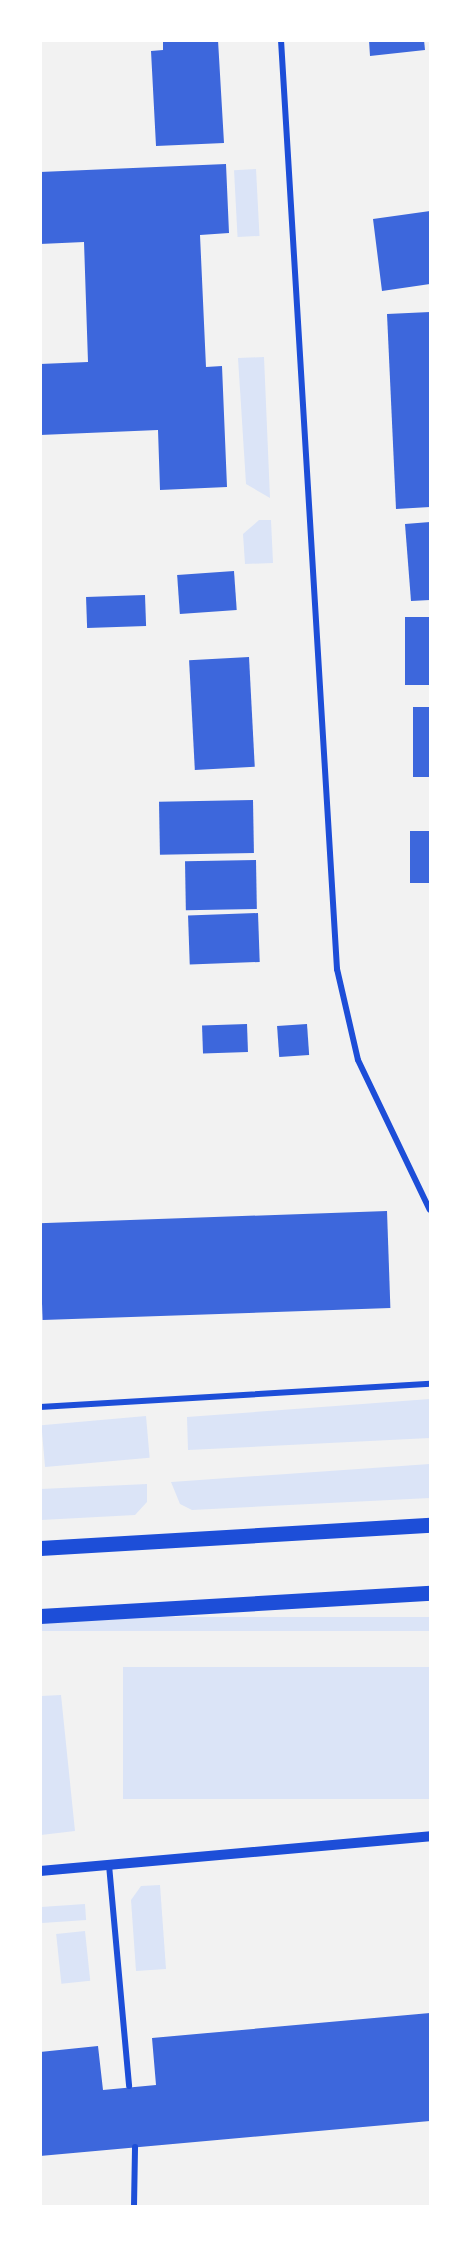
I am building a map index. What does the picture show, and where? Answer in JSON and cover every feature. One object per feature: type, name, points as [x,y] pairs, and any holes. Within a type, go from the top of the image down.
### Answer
[{"type":"main road","points":[[40,1548],[430,1525]]},
{"type":"main road","points":[[40,1616],[430,1593]]},
{"type":"street","points":[[281,40],[337,969],[358,1060],[430,1210]]},
{"type":"street","points":[[40,1407],[430,1384]]},
{"type":"street","points":[[40,1871],[430,1836]]},
{"type":"street","points":[[109,1865],[129,2086]]},
{"type":"street","points":[[134,2206],[135,2148]]},
{"type":"shaded area","points":[[256,169],[260,236],[238,237],[234,170]]},
{"type":"shaded area","points":[[264,357],[270,498],[246,484],[238,358]]},
{"type":"shaded area","points":[[259,520],[271,520],[273,563],[245,564],[243,534]]},
{"type":"shaded area","points":[[430,1399],[430,1438],[188,1450],[187,1417]]},
{"type":"shaded area","points":[[146,1416],[150,1458],[45,1467],[41,1425]]},
{"type":"shaded area","points":[[430,1464],[430,1498],[192,1510],[180,1504],[171,1482]]},
{"type":"shaded area","points":[[147,1484],[147,1502],[135,1515],[41,1520],[41,1489]]},
{"type":"shaded area","points":[[40,1617],[430,1617],[430,1631],[40,1631]]},
{"type":"shaded area","points":[[123,1667],[430,1667],[430,1799],[123,1799]]},
{"type":"shaded area","points":[[61,1695],[75,1831],[41,1835],[41,1696]]},
{"type":"shaded area","points":[[160,1885],[166,1969],[136,1971],[131,1900],[141,1886]]},
{"type":"shaded area","points":[[85,1904],[86,1920],[42,1923],[41,1907]]},
{"type":"shaded area","points":[[85,1931],[90,1981],[61,1984],[56,1934]]},
{"type":"building","points":[[163,40],[218,40],[224,143],[156,146],[151,51],[163,50]]},
{"type":"building","points":[[369,40],[424,40],[425,50],[370,56]]},
{"type":"building","points":[[226,164],[229,233],[200,235],[206,367],[222,366],[227,487],[160,490],[158,430],[40,435],[40,364],[88,362],[84,242],[40,244],[40,172]]},
{"type":"building","points":[[430,211],[430,284],[382,291],[373,219]]},
{"type":"building","points":[[430,312],[430,507],[396,509],[387,314]]},
{"type":"building","points":[[430,522],[430,600],[411,601],[405,524]]},
{"type":"building","points":[[234,571],[237,610],[180,614],[177,575]]},
{"type":"building","points":[[145,595],[146,626],[87,628],[86,597]]},
{"type":"building","points":[[405,617],[430,617],[430,685],[405,685]]},
{"type":"building","points":[[249,657],[255,767],[195,770],[189,660]]},
{"type":"building","points":[[413,707],[430,707],[430,777],[413,777]]},
{"type":"building","points":[[253,800],[254,853],[160,855],[159,802]]},
{"type":"building","points":[[410,831],[430,831],[430,883],[410,883]]},
{"type":"building","points":[[256,860],[257,909],[186,910],[185,861]]},
{"type":"building","points":[[258,913],[260,962],[190,964],[188,915]]},
{"type":"building","points":[[247,1024],[248,1052],[203,1054],[202,1026]]},
{"type":"building","points":[[307,1024],[309,1055],[279,1057],[277,1026]]},
{"type":"building","points":[[387,1211],[390,1308],[43,1320],[40,1223]]},
{"type":"building","points":[[430,2013],[430,2121],[40,2156],[40,2052],[98,2046],[103,2090],[156,2085],[152,2038]]}]
